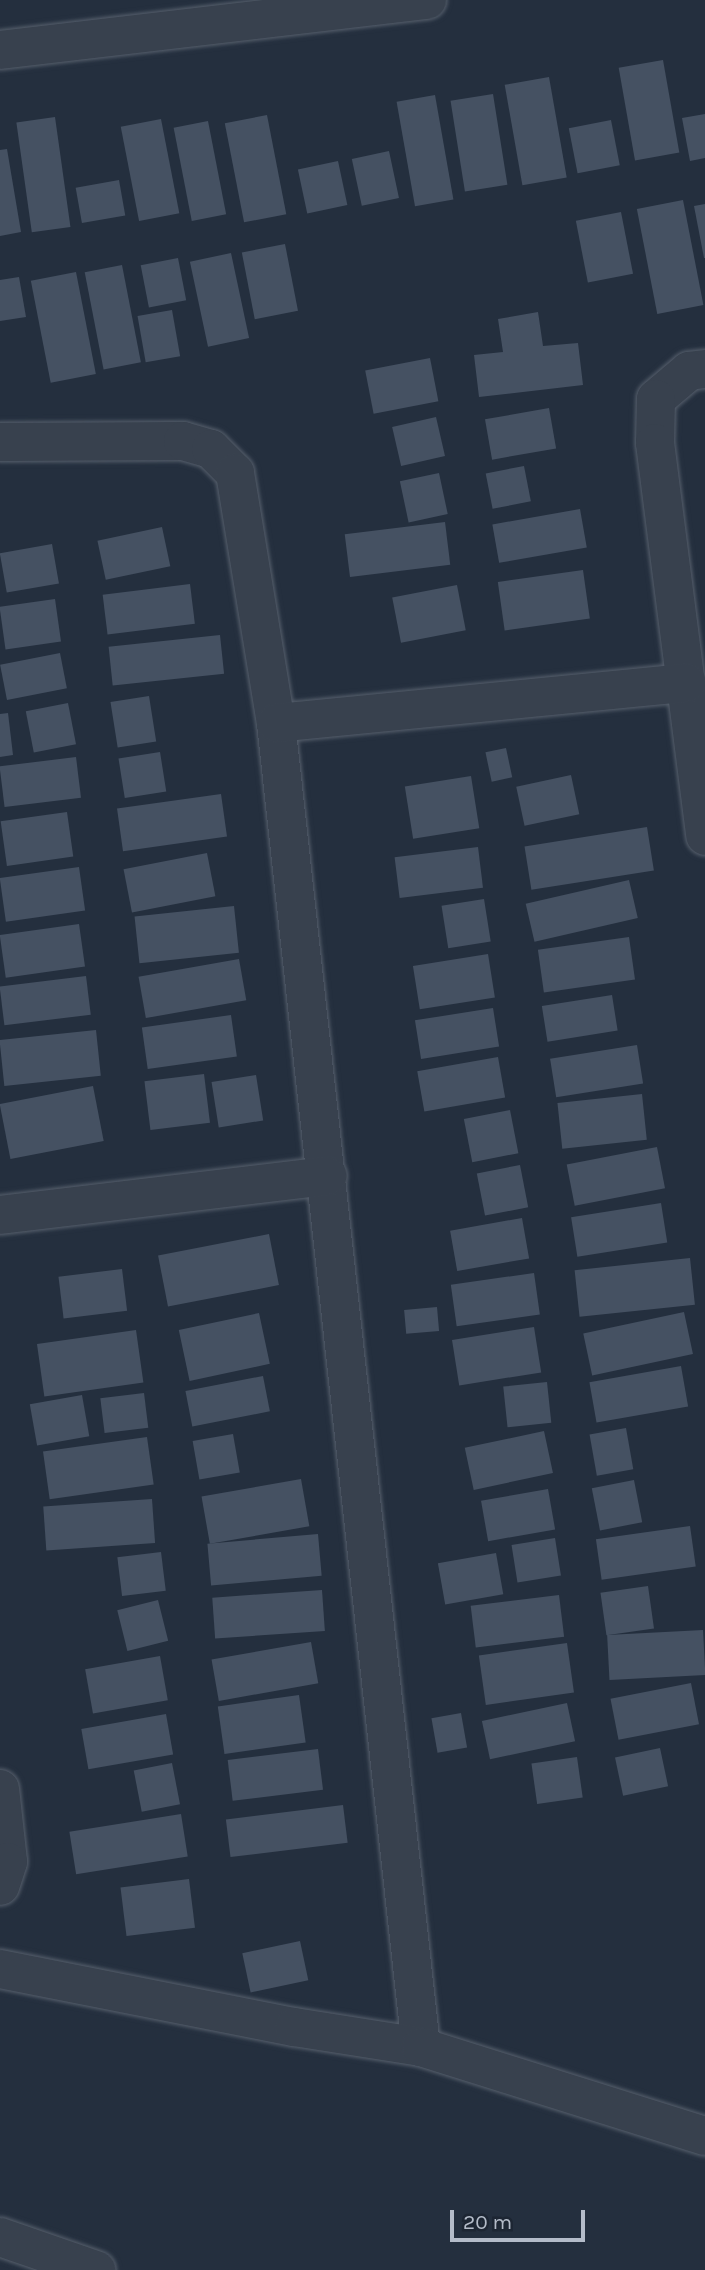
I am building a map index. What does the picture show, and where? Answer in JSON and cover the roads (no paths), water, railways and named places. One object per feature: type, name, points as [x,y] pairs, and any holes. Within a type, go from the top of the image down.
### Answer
[{"type":"street","points":[[0,50],[223,10],[426,0]]},
{"type":"street","points":[[705,369],[689,371],[656,399],[655,443],[705,835]]},
{"type":"street","points":[[0,442],[183,441],[211,449],[235,473],[245,513],[276,723],[328,1176],[421,2047]]},
{"type":"street","points":[[276,723],[687,683]]},
{"type":"street","points":[[0,1215],[328,1176]]},
{"type":"street","points":[[0,1790],[8,1863],[0,1886]]},
{"type":"street","points":[[0,1969],[294,2027],[421,2047],[705,2136]]},
{"type":"street","points":[[0,2237],[96,2270]]}]
